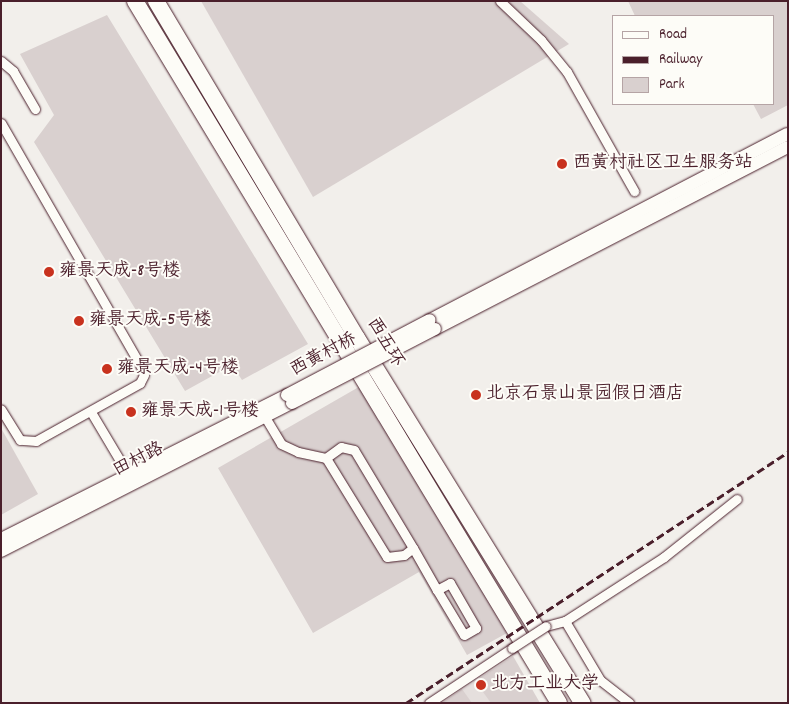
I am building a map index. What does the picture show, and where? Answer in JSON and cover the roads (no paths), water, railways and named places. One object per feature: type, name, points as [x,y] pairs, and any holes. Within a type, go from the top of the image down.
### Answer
[{"type":"highway","points":[[135,1],[559,703]]},
{"type":"highway","name":"西五环","points":[[156,1],[357,338],[582,703]]},
{"type":"main road","points":[[433,324],[788,134]]},
{"type":"main road","points":[[433,324],[788,147]]},
{"type":"main road","name":"西黄村桥","points":[[289,399],[433,324]]},
{"type":"main road","name":"田村路","points":[[1,550],[265,417],[289,399]]},
{"type":"main road","name":"田村路","points":[[1,539],[128,474],[289,399]]},
{"type":"street","points":[[500,1],[541,40],[567,72],[634,191]]},
{"type":"street","points":[[1,61],[13,71],[35,109]]},
{"type":"street","points":[[1,123],[143,370],[144,375],[140,382],[91,412],[36,441],[24,442],[17,437],[1,410]]},
{"type":"street","points":[[91,412],[128,474]]},
{"type":"street","points":[[265,417],[281,444],[298,452],[326,458],[387,557],[404,555],[413,548]]},
{"type":"street","points":[[326,458],[341,447],[354,450],[413,548],[437,590],[464,635],[476,628],[450,583],[437,590]]},
{"type":"street","points":[[429,703],[546,626],[565,621],[664,557],[737,499]]},
{"type":"street","points":[[565,621],[600,680],[629,703]]},
{"type":"railway","points":[[406,703],[788,452]]},
{"type":"place","name":"西黄村社区卫生服务站","points":[[562,164]]},
{"type":"place","name":"雍景天成-8号楼","points":[[49,272]]},
{"type":"place","name":"雍景天成-5号楼","points":[[79,321]]},
{"type":"place","name":"雍景天成-4号楼","points":[[107,369]]},
{"type":"place","name":"北京石景山景园假日酒店","points":[[476,395]]},
{"type":"place","name":"雍景天成-1号楼","points":[[131,412]]},
{"type":"place","name":"北方工业大学","points":[[481,685]]}]
